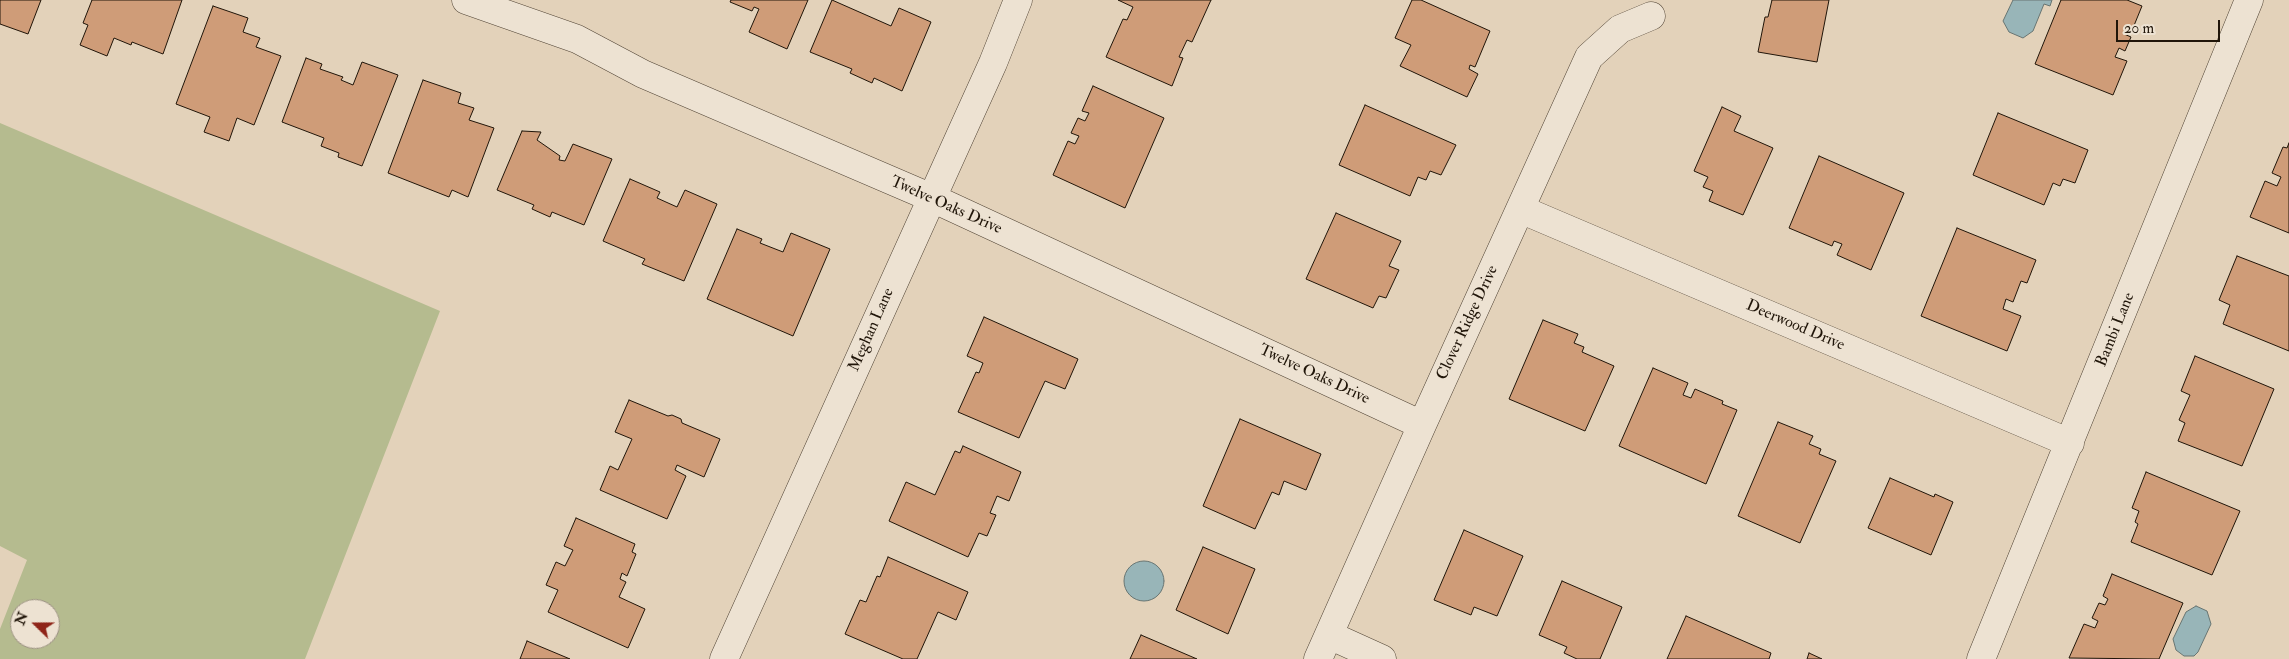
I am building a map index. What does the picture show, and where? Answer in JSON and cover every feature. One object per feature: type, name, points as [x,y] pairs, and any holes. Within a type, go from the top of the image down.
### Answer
[{"type":"street","name":"Twelve Oaks Drive","points":[[466,0],[577,39],[643,74],[932,198],[1422,424]]},
{"type":"street","name":"Meghan Lane","points":[[724,659],[932,198],[1018,0]]},
{"type":"street","name":"Bambi Lane","points":[[1981,659],[2249,0]]},
{"type":"street","name":"Clover Ridge Drive","points":[[1324,647],[1422,424],[1589,57],[1620,29],[1651,16]]},
{"type":"street","name":"Deerwood Drive","points":[[1520,209],[2070,443]]},
{"type":"street","points":[[1324,647],[1382,659]]},
{"type":"green space","points":[[0,123],[440,311],[305,659],[0,659],[0,629],[10,603],[10,649],[60,649],[60,599],[12,599],[27,560],[0,546]]},
{"type":"water","points":[[2013,0],[2052,0],[2050,6],[2044,4],[2033,31],[2023,38],[2009,32],[2003,21]]},
{"type":"water","points":[[1148,561],[1155,564],[1161,570],[1164,581],[1163,589],[1155,598],[1148,601],[1140,601],[1133,598],[1125,589],[1124,577],[1127,570],[1136,562]]},
{"type":"water","points":[[2196,606],[2207,611],[2211,624],[2198,652],[2194,656],[2184,656],[2176,650],[2173,639],[2186,612]]},
{"type":"building","points":[[0,0],[41,0],[28,34],[0,24]]},
{"type":"building","points":[[92,0],[182,0],[163,54],[132,42],[131,45],[114,38],[107,56],[80,45],[88,25],[83,23]]},
{"type":"building","points":[[731,0],[808,0],[787,49],[749,32],[759,9],[754,7],[752,11],[730,2]]},
{"type":"building","points":[[832,0],[891,26],[899,8],[931,22],[902,91],[874,78],[872,83],[850,73],[852,69],[810,52]]},
{"type":"building","points":[[1118,0],[1211,0],[1192,42],[1187,40],[1179,57],[1183,58],[1172,86],[1106,57],[1123,19],[1127,20],[1133,7]]},
{"type":"building","points":[[1412,0],[1421,0],[1490,31],[1475,67],[1470,65],[1469,69],[1478,74],[1467,97],[1400,66],[1411,45],[1395,38]]},
{"type":"building","points":[[1772,0],[1829,0],[1817,62],[1758,52],[1765,17],[1768,17]]},
{"type":"building","points":[[2061,0],[2127,0],[2142,6],[2133,28],[2127,26],[2124,34],[2131,37],[2125,51],[2119,48],[2115,57],[2127,61],[2113,95],[2035,64]]},
{"type":"building","points":[[213,6],[248,18],[243,32],[260,38],[256,47],[281,56],[254,125],[237,118],[229,141],[204,132],[210,117],[176,104]]},
{"type":"building","points":[[306,58],[322,64],[320,69],[343,77],[341,80],[353,85],[362,62],[398,75],[362,166],[338,157],[339,153],[321,146],[324,138],[282,122]]},
{"type":"building","points":[[423,80],[461,93],[458,103],[474,108],[469,120],[494,128],[468,197],[452,190],[449,197],[388,173]]},
{"type":"building","points":[[1093,86],[1164,118],[1125,208],[1053,175],[1068,141],[1075,144],[1079,136],[1071,133],[1078,118],[1085,121],[1089,113],[1082,111]]},
{"type":"building","points":[[1365,105],[1456,145],[1441,175],[1430,171],[1426,180],[1418,177],[1410,196],[1339,165]]},
{"type":"building","points":[[1722,107],[1741,116],[1734,131],[1773,148],[1743,215],[1709,201],[1713,191],[1703,187],[1708,177],[1694,171]]},
{"type":"building","points":[[1998,113],[2088,150],[2075,183],[2063,179],[2060,186],[2053,183],[2044,205],[1973,175]]},
{"type":"building","points":[[522,131],[541,132],[537,140],[560,156],[559,160],[565,161],[573,144],[612,159],[584,225],[552,212],[550,217],[532,209],[534,205],[497,190]]},
{"type":"building","points":[[2289,143],[2289,233],[2250,217],[2265,181],[2277,186],[2281,177],[2272,173],[2283,147],[2287,148]]},
{"type":"building","points":[[1819,156],[1904,193],[1871,270],[1837,255],[1842,244],[1834,241],[1832,246],[1789,228]]},
{"type":"building","points":[[630,179],[660,192],[657,198],[677,207],[685,190],[717,204],[684,281],[642,264],[645,259],[603,241]]},
{"type":"building","points":[[1336,213],[1401,241],[1389,266],[1399,270],[1386,298],[1379,296],[1373,308],[1306,279]]},
{"type":"building","points":[[1957,228],[2036,260],[2027,283],[2021,281],[2013,302],[2006,299],[2003,309],[2021,316],[2007,351],[1921,316]]},
{"type":"building","points":[[737,229],[762,239],[760,243],[783,252],[791,233],[830,249],[793,336],[707,299]]},
{"type":"building","points":[[2237,256],[2289,276],[2289,351],[2223,324],[2230,305],[2219,300]]},
{"type":"building","points":[[984,317],[1078,359],[1065,389],[1045,381],[1019,438],[958,412],[976,372],[979,373],[983,363],[967,356]]},
{"type":"building","points":[[1543,320],[1578,334],[1574,343],[1584,347],[1582,352],[1614,366],[1585,431],[1509,399]]},
{"type":"building","points":[[2195,356],[2274,389],[2242,466],[2178,441],[2185,423],[2179,420],[2190,395],[2181,391]]},
{"type":"building","points":[[1653,368],[1688,383],[1683,395],[1691,398],[1695,389],[1723,401],[1722,404],[1737,410],[1706,484],[1619,446]]},
{"type":"building","points":[[629,400],[668,416],[672,415],[681,419],[682,423],[720,439],[704,477],[677,465],[675,470],[686,476],[667,519],[600,490],[610,466],[618,470],[632,439],[615,432]]},
{"type":"building","points":[[1240,419],[1321,454],[1306,490],[1284,481],[1279,495],[1272,492],[1255,529],[1203,506]]},
{"type":"building","points":[[1778,422],[1813,436],[1809,444],[1821,449],[1819,454],[1836,461],[1800,543],[1738,516]]},
{"type":"building","points":[[963,446],[1021,472],[1009,501],[997,496],[990,513],[996,515],[987,536],[979,533],[968,557],[889,521],[906,482],[935,495],[955,451],[960,453]]},
{"type":"building","points":[[2146,472],[2240,511],[2212,575],[2131,542],[2138,524],[2135,522],[2139,511],[2132,508]]},
{"type":"building","points":[[1890,478],[1934,497],[1935,494],[1953,502],[1931,555],[1868,528]]},
{"type":"building","points":[[576,518],[635,544],[632,552],[636,554],[627,576],[622,573],[620,579],[626,582],[619,597],[645,609],[628,648],[548,612],[558,590],[546,585],[556,562],[565,566],[573,550],[564,546]]},
{"type":"building","points":[[1464,530],[1523,556],[1497,616],[1474,607],[1471,615],[1434,600]]},
{"type":"building","points":[[1203,547],[1255,569],[1228,634],[1176,610]]},
{"type":"building","points":[[888,557],[968,592],[956,620],[938,612],[917,659],[903,659],[845,634],[860,600],[866,602],[877,576],[880,577]]},
{"type":"building","points":[[2112,574],[2183,603],[2159,659],[2069,658],[2084,624],[2095,628],[2098,621],[2092,618],[2099,603],[2105,605],[2108,599],[2103,596]]},
{"type":"building","points":[[1562,581],[1622,607],[1600,659],[1577,659],[1564,653],[1567,647],[1539,635]]},
{"type":"building","points":[[1686,616],[1771,653],[1769,659],[1667,659]]},
{"type":"building","points":[[1141,635],[1197,659],[1130,659]]},
{"type":"building","points":[[527,641],[570,659],[520,659]]},
{"type":"building","points":[[1809,653],[1822,659],[1807,659]]}]
